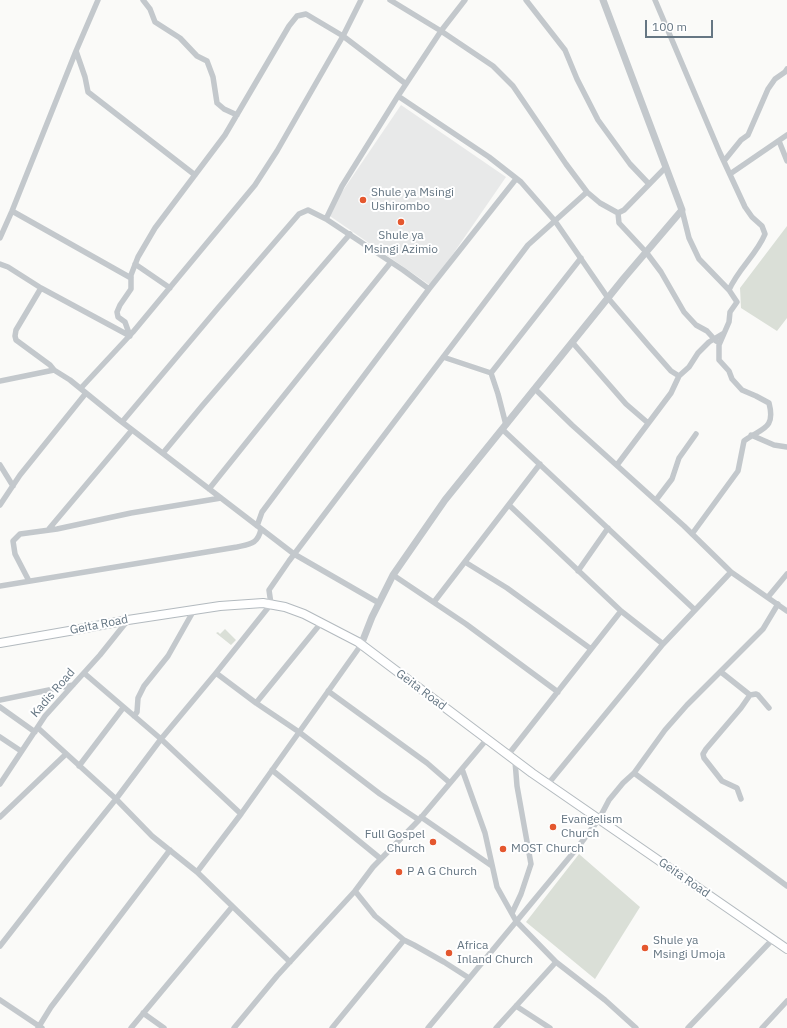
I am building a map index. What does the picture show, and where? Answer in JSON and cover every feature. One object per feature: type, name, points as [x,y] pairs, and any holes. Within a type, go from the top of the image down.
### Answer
[{"type":"main road","name":"Geita Road","points":[[0,643],[128,620],[220,606],[263,603],[285,607],[304,614],[361,645],[511,758],[787,949]]},
{"type":"street","points":[[0,238],[98,0]]},
{"type":"street","points":[[143,0],[150,9],[155,22],[180,38],[197,56],[207,61],[213,77],[217,103],[224,109],[237,115]]},
{"type":"street","points":[[81,388],[130,336],[255,185],[278,150],[343,36],[361,0]]},
{"type":"street","points":[[390,0],[441,31],[493,66],[513,86],[587,192],[600,203],[618,213]]},
{"type":"street","points":[[326,219],[342,186],[398,96],[441,31],[466,0]]},
{"type":"street","points":[[526,0],[565,50],[577,79],[598,120],[630,164],[649,184]]},
{"type":"street","points":[[603,0],[682,210],[689,238],[699,259],[729,290],[737,302],[730,312],[729,322],[719,345],[719,360],[729,371],[732,379],[742,390],[769,403],[772,414],[770,423],[744,441],[738,471],[692,534]]},
{"type":"street","points":[[655,0],[745,207],[752,217],[762,226],[766,234],[762,243],[745,264],[729,290]]},
{"type":"street","points":[[130,336],[125,322],[118,317],[117,312],[131,289],[131,278],[138,257],[156,228],[225,135],[289,26],[297,16],[306,14],[343,36],[406,84]]},
{"type":"street","points":[[76,51],[85,77],[88,92],[196,175]]},
{"type":"street","points":[[724,161],[741,140],[748,135],[768,89],[775,79],[787,69]]},
{"type":"street","points":[[398,96],[489,157],[516,179],[555,221],[608,298],[671,371],[679,376]]},
{"type":"street","points":[[730,174],[787,135]]},
{"type":"street","points":[[779,141],[787,161]]},
{"type":"street","points":[[618,213],[624,210],[666,168]]},
{"type":"street","points":[[0,586],[252,544],[259,538],[259,527],[262,512],[429,289],[516,179]]},
{"type":"street","points":[[0,946],[116,799],[161,739],[271,604],[269,590],[294,554],[528,245],[587,192]]},
{"type":"street","points":[[122,422],[299,214],[308,210],[350,234],[429,289]]},
{"type":"street","points":[[197,872],[241,814],[361,645],[392,575],[445,500],[572,342],[682,210]]},
{"type":"street","points":[[12,211],[131,278]]},
{"type":"street","points":[[618,213],[619,224],[646,252],[661,272],[684,312],[696,325],[715,339],[719,345]]},
{"type":"street","points":[[163,454],[202,406],[350,234]]},
{"type":"street","points":[[491,373],[581,258]]},
{"type":"street","points":[[209,489],[391,262]]},
{"type":"street","points":[[0,264],[8,267],[41,288],[130,336]]},
{"type":"street","points":[[135,264],[170,288]]},
{"type":"street","points":[[41,288],[16,330],[15,336],[19,343],[50,365],[54,370],[81,388],[132,430],[294,554],[379,603]]},
{"type":"street","points":[[617,465],[670,393],[679,376],[689,366],[698,352],[709,342],[725,332]]},
{"type":"street","points":[[572,342],[626,404],[648,423]]},
{"type":"street","points":[[443,357],[491,373]]},
{"type":"street","points":[[0,381],[54,370]]},
{"type":"street","points":[[491,373],[498,394],[504,427],[540,464],[695,610]]},
{"type":"street","points":[[535,389],[572,425],[656,500],[731,572],[787,611]]},
{"type":"street","points":[[0,505],[20,475],[86,393]]},
{"type":"street","points":[[48,530],[132,430]]},
{"type":"street","points":[[656,500],[672,480],[679,458],[696,434]]},
{"type":"street","points":[[751,435],[774,445],[787,446]]},
{"type":"street","points":[[434,602],[540,464]]},
{"type":"street","points":[[0,465],[12,486]]},
{"type":"street","points":[[29,580],[14,554],[13,541],[20,534],[221,498]]},
{"type":"street","points":[[509,505],[621,611],[663,644]]},
{"type":"street","points":[[578,571],[608,528]]},
{"type":"street","points":[[465,562],[507,588],[591,649]]},
{"type":"street","points":[[548,784],[663,644],[731,572]]},
{"type":"street","points":[[768,597],[787,574]]},
{"type":"street","points":[[392,575],[466,624],[558,692]]},
{"type":"street","points":[[428,1028],[578,847],[599,819],[609,800],[623,783],[634,773],[665,730],[687,705],[763,629],[778,604]]},
{"type":"street","points":[[134,716],[137,712],[138,698],[144,686],[168,656],[194,610]]},
{"type":"street","points":[[512,913],[521,894],[531,864],[511,758],[558,692],[621,611]]},
{"type":"street","name":"Kadis Road","points":[[0,784],[45,716],[84,673],[128,620]]},
{"type":"street","points":[[256,703],[320,623]]},
{"type":"street","points":[[721,672],[750,695]]},
{"type":"street","points":[[84,673],[161,739],[241,814]]},
{"type":"street","points":[[216,673],[256,703],[299,732],[380,794],[420,818],[492,866]]},
{"type":"street","points":[[0,700],[73,685]]},
{"type":"street","points":[[328,691],[427,763],[450,782]]},
{"type":"street","points":[[741,799],[737,788],[722,781],[704,758],[703,754],[750,695],[758,695],[769,708]]},
{"type":"street","points":[[0,707],[36,730],[66,754],[116,799],[152,836],[197,872],[290,962]]},
{"type":"street","points":[[79,766],[123,708]]},
{"type":"street","points":[[0,737],[22,751]]},
{"type":"street","points":[[234,1028],[290,962],[355,891],[373,867],[420,818],[487,739]]},
{"type":"street","points":[[0,816],[66,754]]},
{"type":"street","points":[[462,769],[485,833],[497,887],[516,921],[556,962],[605,1000],[636,1028]]},
{"type":"street","points":[[272,770],[381,859]]},
{"type":"street","points":[[634,773],[787,886]]},
{"type":"street","points":[[0,1000],[40,1027],[52,1007],[170,850]]},
{"type":"street","points":[[355,891],[375,916],[404,940],[469,978]]},
{"type":"street","points":[[131,1028],[232,907]]},
{"type":"street","points":[[688,1028],[773,939]]},
{"type":"street","points":[[332,1028],[404,940]]},
{"type":"street","points":[[496,1028],[556,962]]},
{"type":"street","points":[[762,1028],[787,1000]]},
{"type":"street","points":[[516,1006],[550,1028]]},
{"type":"street","points":[[144,1012],[164,1028]]},
{"type":"shaded area","points":[[401,105],[506,177],[431,286],[327,214]]},
{"type":"shaded area","points":[[787,226],[787,318],[777,331],[741,308],[740,288]]},
{"type":"shaded area","points":[[225,629],[236,640],[231,645],[216,633],[218,632],[220,634]]},
{"type":"shaded area","points":[[579,854],[640,907],[595,979],[526,922]]},
{"type":"place","name":"Shule ya Msingi Ushirombo","points":[[363,200]]},
{"type":"place","name":"Shule ya Msingi Azimio","points":[[401,222]]},
{"type":"place","name":"Evangelism Church","points":[[553,827]]},
{"type":"place","name":"Full Gospel Church","points":[[433,842]]},
{"type":"place","name":"MOST Church","points":[[503,849]]},
{"type":"place","name":"P A G Church","points":[[399,872]]},
{"type":"place","name":"Shule ya Msingi Umoja","points":[[645,948]]},
{"type":"place","name":"Africa Inland Church","points":[[449,953]]}]
